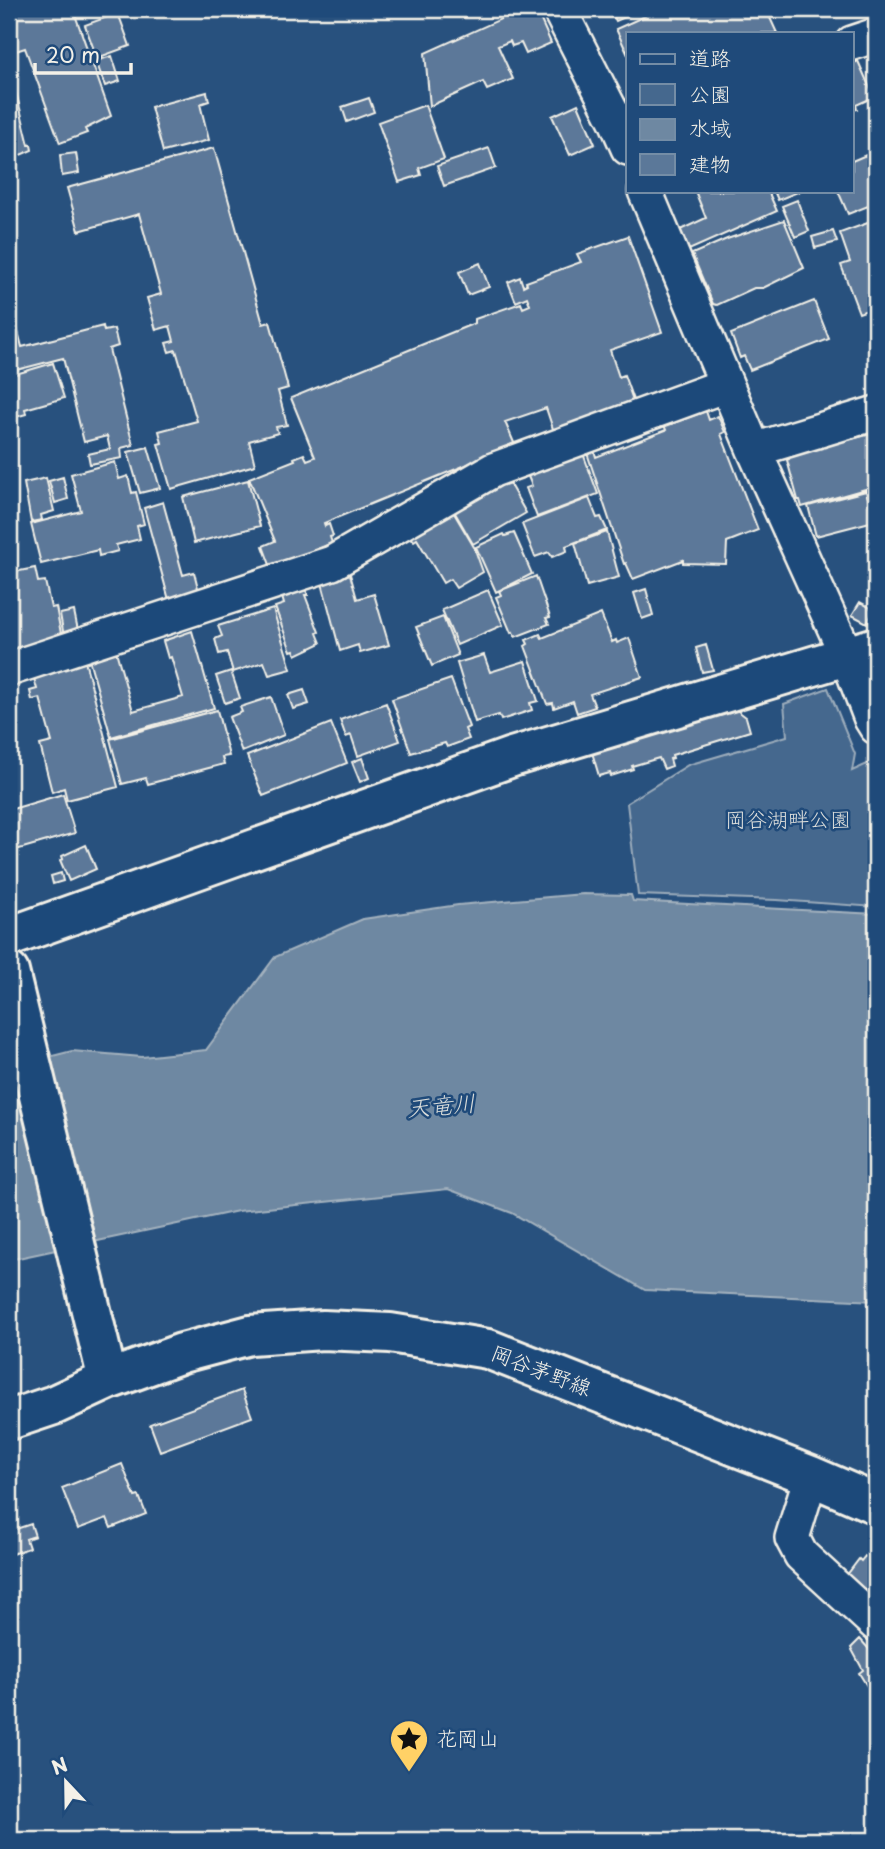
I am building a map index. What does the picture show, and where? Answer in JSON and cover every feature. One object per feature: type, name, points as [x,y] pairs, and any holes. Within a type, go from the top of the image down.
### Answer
[{"type":"main road","points":[[9,937],[512,757],[862,651]]},
{"type":"main road","points":[[9,972],[108,1380]]},
{"type":"main road","name":"岡谷茅野線","points":[[9,1420],[54,1405],[108,1380],[182,1353],[250,1335],[323,1330],[390,1333],[488,1349],[876,1504]]},
{"type":"street","points":[[559,9],[624,129]]},
{"type":"street","points":[[854,42],[876,35]]},
{"type":"street","points":[[645,192],[754,450],[862,651],[871,719],[876,727]]},
{"type":"street","points":[[9,669],[332,563],[493,470],[726,384]]},
{"type":"street","points":[[754,450],[876,413]]},
{"type":"street","points":[[811,1476],[792,1538],[801,1555],[876,1624]]},
{"type":"green space","name":"岡谷湖畔公園","points":[[828,688],[855,754],[852,771],[876,760],[876,907],[638,895],[627,803],[688,765],[787,736],[784,704]]},
{"type":"water","name":"天竜川","points":[[583,894],[631,895],[633,901],[876,914],[876,1301],[645,1290],[512,1213],[448,1189],[238,1211],[9,1260],[9,1067],[72,1051],[142,1057],[206,1050],[275,957],[363,919],[458,905]]},
{"type":"building","points":[[9,9],[73,9],[111,116],[85,129],[87,133],[60,143],[25,48],[13,52],[9,35]]},
{"type":"building","points":[[159,9],[186,9],[161,15]]},
{"type":"building","points":[[523,9],[536,9],[551,43],[526,54],[521,43],[512,46],[510,41],[498,46],[513,79],[487,90],[483,82],[430,106],[425,53]]},
{"type":"building","points":[[610,9],[643,9],[616,21]]},
{"type":"building","points":[[649,9],[766,9],[777,32],[626,32],[626,51],[616,29],[645,16],[643,12]]},
{"type":"building","points":[[118,13],[130,46],[97,58],[85,25]]},
{"type":"building","points":[[112,56],[120,81],[105,86],[96,61]]},
{"type":"building","points":[[858,61],[874,97],[856,105],[857,109],[854,110],[854,63]]},
{"type":"building","points":[[12,76],[32,150],[9,160],[9,77]]},
{"type":"building","points":[[207,92],[209,101],[200,104],[209,140],[163,152],[151,107]]},
{"type":"building","points":[[369,98],[374,112],[347,122],[342,107]]},
{"type":"building","points":[[578,104],[595,144],[570,155],[552,116]]},
{"type":"building","points":[[425,105],[444,159],[419,168],[421,175],[399,182],[378,122]]},
{"type":"building","points":[[214,148],[263,324],[270,322],[288,388],[278,391],[287,425],[276,427],[278,433],[249,441],[255,465],[171,489],[158,444],[162,443],[159,431],[197,421],[176,350],[169,352],[166,343],[174,341],[170,326],[156,330],[147,298],[161,294],[139,214],[79,231],[67,188]]},
{"type":"building","points":[[489,148],[496,168],[444,186],[437,166]]},
{"type":"building","points":[[76,153],[79,173],[62,176],[60,155]]},
{"type":"building","points":[[866,155],[876,179],[876,215],[872,217],[868,206],[848,214],[838,192],[854,192],[854,160]]},
{"type":"building","points":[[695,192],[768,192],[777,211],[689,250],[680,230],[706,218]]},
{"type":"building","points":[[774,192],[798,192],[778,200]]},
{"type":"building","points":[[797,200],[809,231],[795,237],[782,206]]},
{"type":"building","points":[[784,220],[804,268],[763,288],[754,288],[717,305],[713,304],[692,254]]},
{"type":"building","points":[[876,220],[876,307],[859,313],[841,265],[850,262],[840,233]]},
{"type":"building","points":[[833,231],[837,242],[815,248],[812,237]]},
{"type":"building","points":[[628,236],[662,332],[610,350],[619,377],[624,375],[634,403],[554,432],[546,408],[505,422],[515,445],[324,523],[325,526],[329,524],[332,543],[303,555],[306,560],[273,573],[263,546],[275,541],[249,478],[304,454],[307,460],[315,457],[291,398],[475,323],[475,319],[521,303],[523,308],[530,305],[527,297],[516,302],[508,282],[520,277],[523,286],[526,282],[581,262],[577,254]]},
{"type":"building","points":[[480,263],[489,287],[468,295],[459,272]]},
{"type":"building","points":[[814,301],[829,339],[750,370],[744,356],[740,358],[731,334]]},
{"type":"building","points":[[14,316],[22,347],[103,326],[104,331],[114,329],[118,346],[109,349],[133,445],[121,448],[122,458],[90,464],[88,454],[110,449],[107,436],[84,442],[63,358],[9,372],[9,317]]},
{"type":"building","points":[[53,363],[64,398],[25,409],[26,414],[9,419],[9,376]]},
{"type":"building","points":[[706,411],[709,420],[718,416],[725,432],[721,434],[758,530],[727,542],[726,564],[683,563],[683,560],[633,579],[626,563],[624,564],[586,450],[593,447],[596,457],[666,430],[662,420],[674,415],[676,422]]},
{"type":"building","points":[[875,433],[876,486],[802,507],[787,460],[788,455]]},
{"type":"building","points":[[148,447],[160,488],[140,493],[128,452]]},
{"type":"building","points":[[581,448],[598,494],[537,517],[526,488],[532,486],[525,469]]},
{"type":"building","points":[[115,462],[119,479],[128,476],[132,493],[136,492],[144,524],[137,526],[140,539],[116,545],[118,551],[99,556],[98,550],[41,564],[31,524],[81,511],[71,474]]},
{"type":"building","points":[[505,476],[526,513],[473,544],[451,506]]},
{"type":"building","points":[[63,477],[68,499],[55,503],[49,481]]},
{"type":"building","points":[[46,478],[54,511],[41,515],[42,520],[31,522],[24,483]]},
{"type":"building","points":[[248,480],[260,526],[194,543],[183,497]]},
{"type":"building","points":[[866,491],[874,521],[816,536],[808,506]]},
{"type":"building","points":[[589,498],[597,518],[601,517],[607,530],[566,546],[567,551],[552,557],[549,552],[535,557],[522,524]]},
{"type":"building","points":[[163,502],[183,575],[194,572],[199,592],[169,600],[144,508]]},
{"type":"building","points":[[451,508],[474,547],[483,572],[456,588],[450,579],[443,583],[417,539],[414,541],[409,534]]},
{"type":"building","points":[[607,532],[619,577],[587,586],[575,543]]},
{"type":"building","points":[[514,533],[532,574],[496,592],[476,547],[504,534]]},
{"type":"building","points":[[35,568],[38,582],[45,581],[51,608],[56,607],[62,639],[9,649],[9,573]]},
{"type":"building","points":[[350,574],[357,599],[374,594],[389,645],[360,653],[358,645],[340,651],[322,583]]},
{"type":"building","points":[[536,576],[550,617],[546,618],[549,624],[515,637],[496,597],[501,595],[499,591]]},
{"type":"building","points":[[305,588],[321,643],[296,655],[294,650],[291,651],[275,607],[284,604],[282,597]]},
{"type":"building","points":[[646,589],[653,615],[642,619],[634,593]]},
{"type":"building","points":[[488,590],[503,625],[457,645],[442,610]]},
{"type":"building","points":[[860,602],[874,610],[867,623],[852,615]]},
{"type":"building","points":[[273,609],[291,669],[269,675],[264,662],[233,672],[227,652],[219,654],[215,639],[222,636],[218,626]]},
{"type":"building","points":[[74,611],[79,635],[64,637],[60,614]]},
{"type":"building","points":[[601,614],[612,642],[616,640],[617,643],[629,638],[642,677],[590,694],[595,707],[577,713],[573,701],[554,708],[553,703],[547,704],[525,646],[528,644],[526,640],[540,634],[542,638]]},
{"type":"building","points":[[443,617],[458,655],[432,666],[416,627]]},
{"type":"building","points":[[192,631],[214,708],[111,737],[89,659],[116,651],[133,711],[183,697],[171,657],[168,658],[163,641]]},
{"type":"building","points":[[706,645],[713,670],[702,672],[696,648]]},
{"type":"building","points":[[484,655],[490,672],[525,661],[538,701],[530,703],[532,710],[501,720],[499,715],[475,722],[457,663]]},
{"type":"building","points":[[85,661],[118,787],[67,800],[64,788],[52,792],[40,745],[52,742],[40,698],[32,700],[30,691],[37,689],[33,675]]},
{"type":"building","points":[[231,671],[240,698],[225,703],[216,676]]},
{"type":"building","points":[[451,679],[469,727],[465,729],[469,739],[447,747],[445,743],[411,753],[392,699]]},
{"type":"building","points":[[304,690],[309,704],[293,709],[288,695]]},
{"type":"building","points":[[271,697],[284,735],[242,752],[229,717],[242,712],[240,707]]},
{"type":"building","points":[[386,703],[400,741],[358,756],[351,735],[346,737],[340,720]]},
{"type":"building","points":[[734,708],[746,717],[750,731],[672,755],[672,766],[664,769],[659,758],[611,776],[610,773],[599,776],[591,749],[662,728],[663,732],[672,729],[671,725]]},
{"type":"building","points":[[217,710],[229,756],[222,757],[224,764],[148,784],[146,778],[122,784],[110,739]]},
{"type":"building","points":[[331,723],[347,763],[263,796],[247,756]]},
{"type":"building","points":[[362,758],[369,778],[360,782],[352,762]]},
{"type":"building","points":[[63,794],[75,833],[9,852],[9,810]]},
{"type":"building","points":[[86,845],[96,869],[69,881],[60,860],[63,859],[62,856]]},
{"type":"building","points":[[61,873],[63,881],[53,884],[51,876]]},
{"type":"building","points":[[242,1390],[252,1417],[160,1451],[150,1424]]},
{"type":"building","points":[[122,1464],[135,1497],[139,1496],[146,1514],[111,1528],[107,1518],[78,1529],[62,1488]]},
{"type":"building","points":[[9,1510],[16,1529],[31,1524],[35,1536],[26,1539],[29,1548],[9,1555]]},
{"type":"building","points":[[865,1556],[871,1560],[875,1556],[876,1558],[876,1609],[844,1579],[859,1559],[861,1561]]},
{"type":"building","points":[[860,1639],[876,1657],[876,1681],[867,1686],[859,1673],[863,1670],[851,1648]]},
{"type":"place","name":"花岡山","points":[[409,1773]]}]
